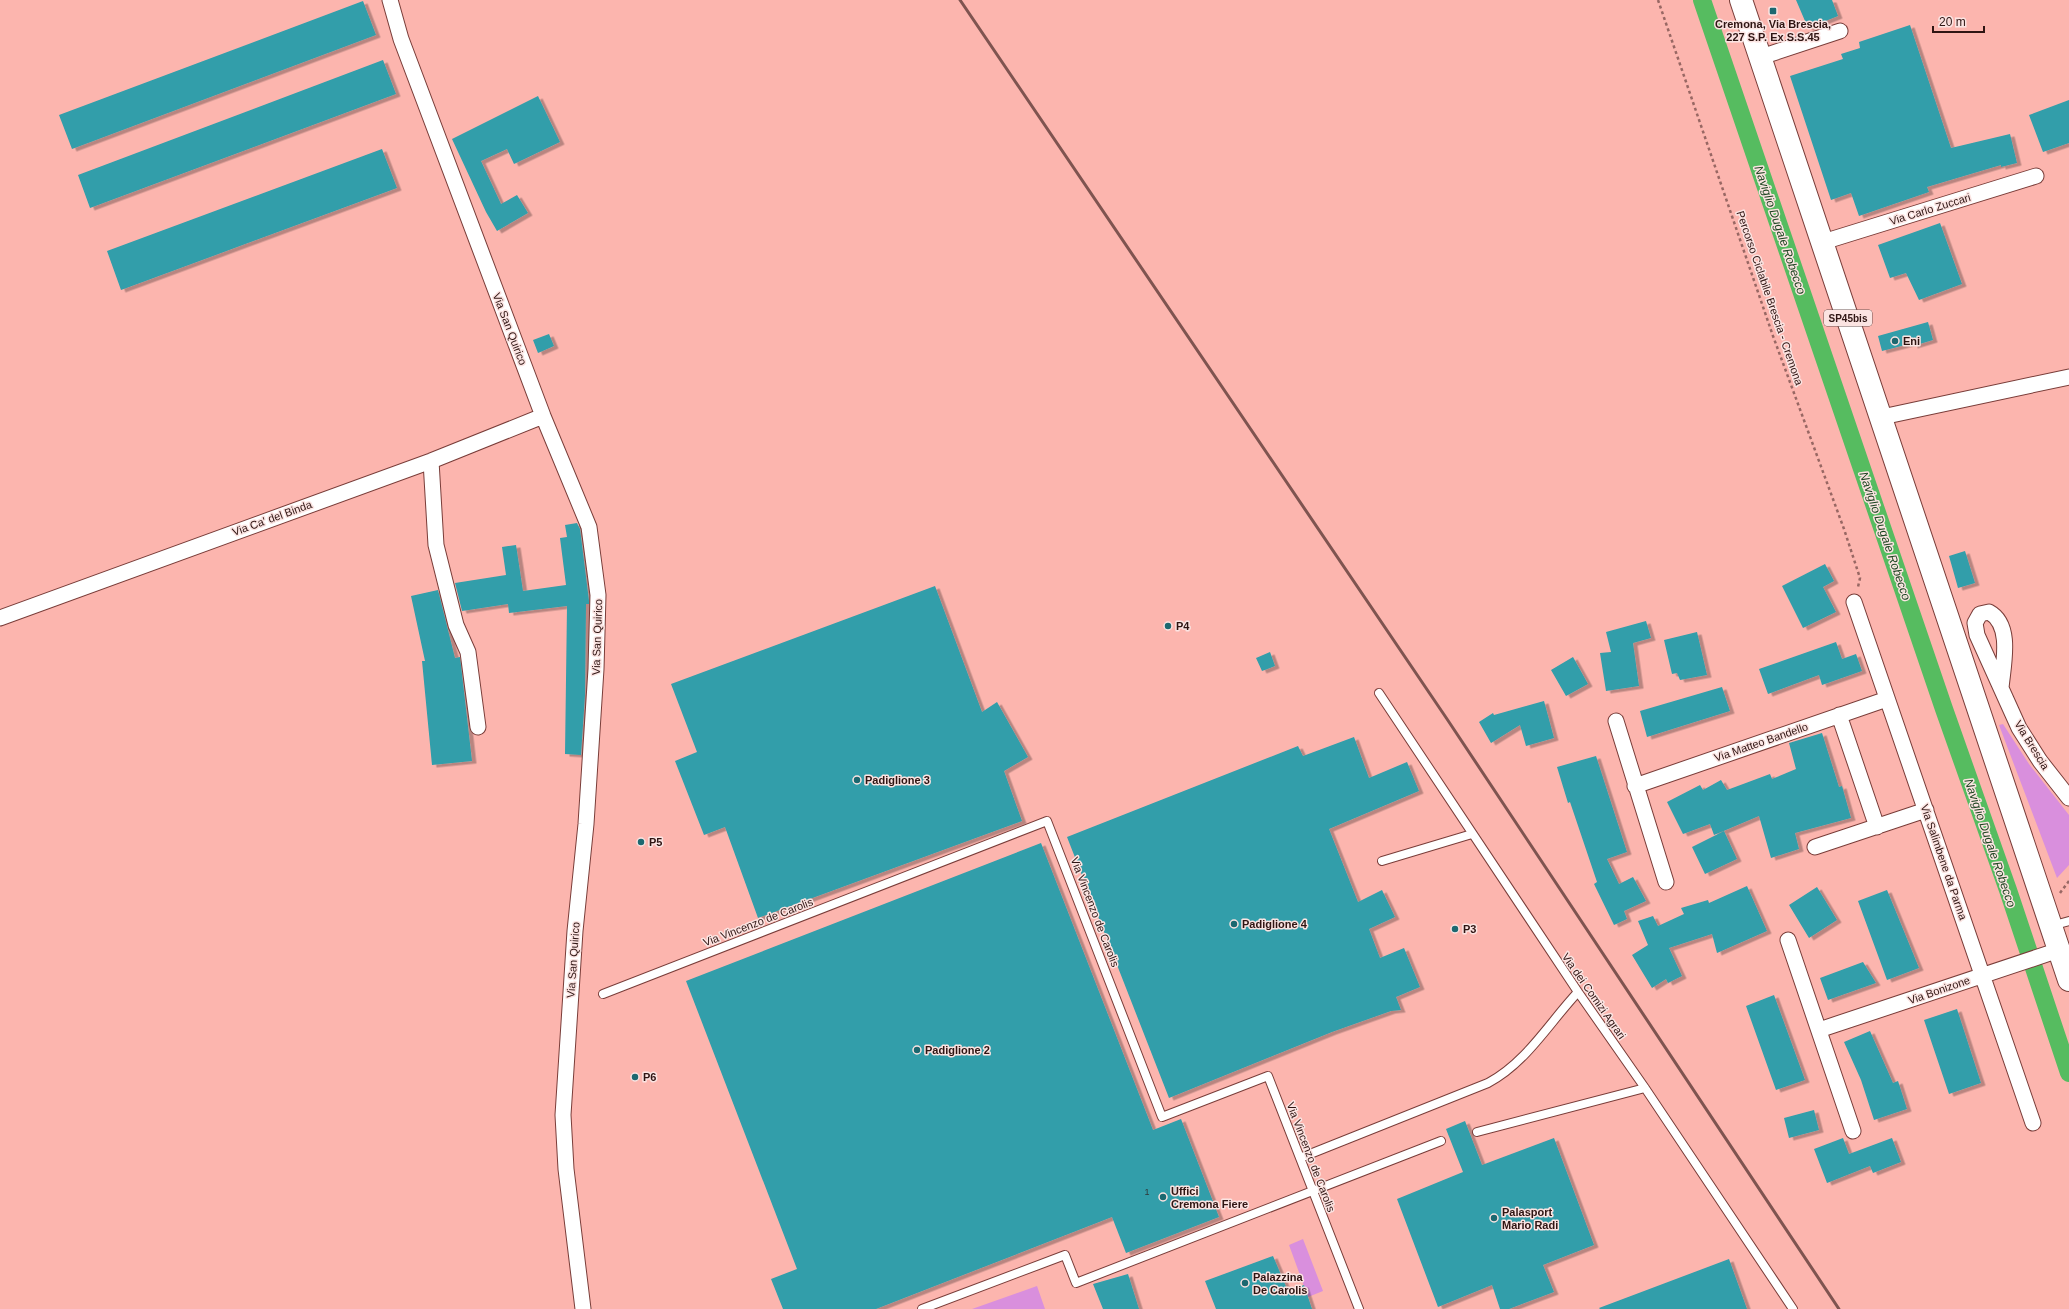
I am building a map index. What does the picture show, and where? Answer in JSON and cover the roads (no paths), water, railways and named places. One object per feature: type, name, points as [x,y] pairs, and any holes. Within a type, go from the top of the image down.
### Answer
[{"type":"main road","name":"SP45bis","points":[[1742,0],[1882,416],[1935,582],[2060,924],[2053,952],[2069,980]]},
{"type":"street","name":"Via San Quirico","points":[[390,0],[400,39],[543,416],[589,527],[598,595],[586,824],[575,930],[563,1115],[566,1169],[583,1309]]},
{"type":"street","points":[[1761,57],[1840,31]]},
{"type":"street","name":"Via Carlo Zuccari","points":[[1823,242],[2036,176]]},
{"type":"street","points":[[1882,416],[2069,377]]},
{"type":"street","name":"Via Ca' del Binda","points":[[0,618],[240,529],[432,461],[543,416]]},
{"type":"street","points":[[432,461],[436,545],[456,625],[468,652],[478,727]]},
{"type":"street","name":"Via Salimbene da Parma","points":[[1854,602],[2033,1123]]},
{"type":"street","name":"Via Brescia","points":[[2000,688],[2023,734],[2040,761],[2069,798]]},
{"type":"street","name":"Via Matteo Bandello","points":[[1635,786],[1887,699]]},
{"type":"street","points":[[1839,715],[1877,827]]},
{"type":"street","points":[[1616,721],[1666,882]]},
{"type":"street","points":[[1816,847],[1926,810]]},
{"type":"street","points":[[1788,940],[1852,1131]]},
{"type":"street","name":"Via Bonizone","points":[[1819,1030],[2053,952]]},
{"type":"lane","name":"Via dei Comizi Agrari","points":[[1379,694],[1578,992],[1645,1088],[1793,1309]]},
{"type":"lane","name":"Via Vincenzo de Carolis","points":[[603,994],[1047,821],[1162,1117],[1268,1076],[1359,1309]]},
{"type":"lane","points":[[1382,861],[1472,834]]},
{"type":"lane","points":[[1300,1158],[1488,1083],[1503,1075],[1516,1064],[1578,992]]},
{"type":"lane","points":[[1477,1132],[1645,1088]]},
{"type":"lane","points":[[922,1309],[1065,1256],[1076,1283],[1441,1141]]},
{"type":"waterway","name":"Naviglio Dugale Robecco","points":[[1702,0],[1944,709],[2008,890],[2069,1073]]},
{"type":"railway","points":[[960,0],[1447,719],[1839,1309]]},
{"type":"place","name":"Cremona, Via Brescia, 227 S.P. Ex S.S.45","points":[[1773,11]]},
{"type":"place","name":"Eni","points":[[1895,341]]},
{"type":"place","name":"P4","points":[[1168,626]]},
{"type":"place","name":"Padiglione 3","points":[[857,780]]},
{"type":"place","name":"P5","points":[[641,842]]},
{"type":"place","name":"Padiglione 4","points":[[1234,924]]},
{"type":"place","name":"P3","points":[[1455,929]]},
{"type":"place","name":"Padiglione 2","points":[[917,1050]]},
{"type":"place","name":"P6","points":[[635,1077]]},
{"type":"place","name":"Uffici Cremona Fiere","points":[[1163,1197]]},
{"type":"place","name":"Palasport Mario Radi","points":[[1494,1218]]},
{"type":"place","name":"Palazzina De Carolis","points":[[1245,1283]]}]
